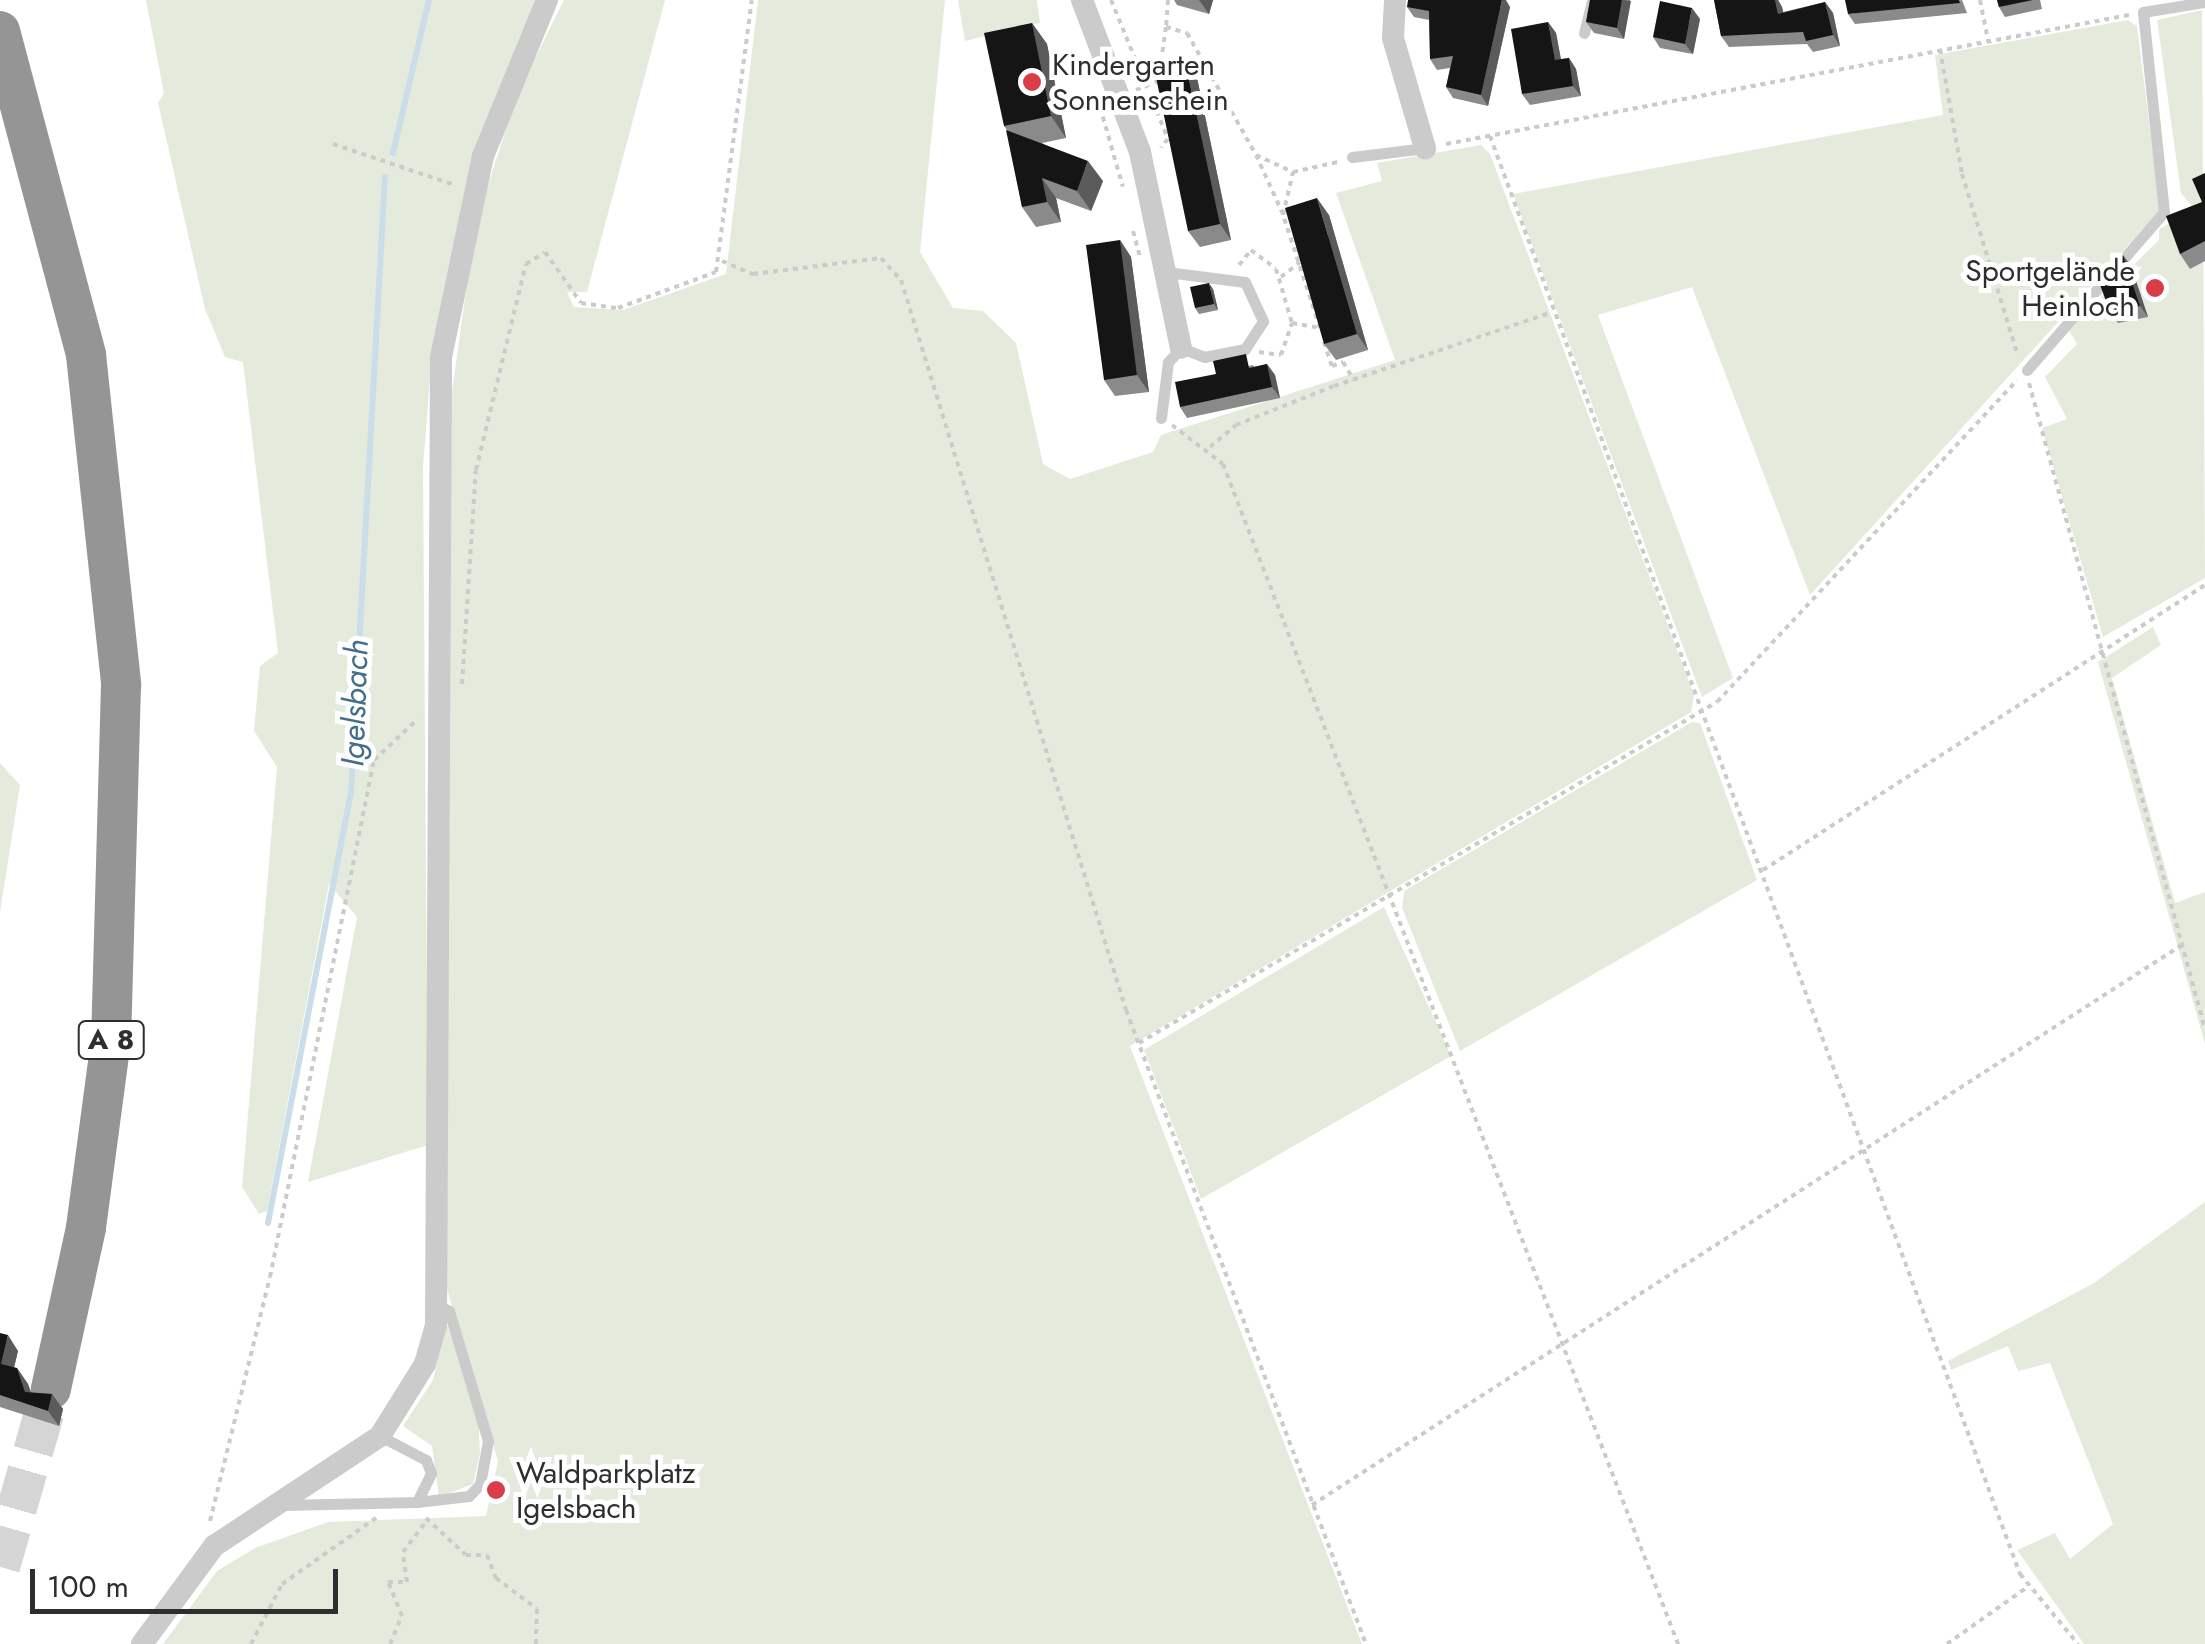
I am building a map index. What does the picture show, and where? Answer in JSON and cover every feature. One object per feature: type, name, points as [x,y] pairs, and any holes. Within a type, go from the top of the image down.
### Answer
[{"type":"highway","name":"A 8","points":[[0,31],[86,354],[121,685],[110,1040],[86,1228],[40,1386],[85,1055],[98,686],[63,359],[0,110]]},
{"type":"street","points":[[142,1644],[214,1546],[380,1436],[425,1364],[439,1306],[434,441],[448,312],[474,190],[547,0]]},
{"type":"street","points":[[1082,0],[1165,262],[1181,348]]},
{"type":"street","points":[[1396,0],[1393,38],[1425,148]]},
{"type":"lane","points":[[1584,33],[1592,0]]},
{"type":"lane","points":[[2027,370],[2168,202],[2144,12],[2205,2]]},
{"type":"lane","points":[[1352,157],[1425,148]]},
{"type":"lane","points":[[1161,418],[1168,362],[1181,348],[1204,357],[1253,344],[1260,306],[1232,278],[1165,262]]},
{"type":"lane","points":[[275,1505],[382,1508],[468,1496],[480,1484],[488,1440],[450,1311],[439,1306]]},
{"type":"lane","points":[[380,1436],[426,1460],[430,1473],[417,1502]]},
{"type":"path","points":[[214,1546],[211,1503],[270,1277],[374,760],[389,739],[460,692],[470,654],[476,470],[526,264],[544,252],[581,303],[618,308],[700,283],[722,261],[752,0]]},
{"type":"path","points":[[1126,198],[1098,111],[1111,96],[1157,85],[1168,0]]},
{"type":"path","points":[[1980,0],[1988,40]]},
{"type":"path","points":[[1425,148],[2144,12]]},
{"type":"path","points":[[1166,27],[1188,33],[1256,154],[1283,214],[1332,366],[1344,362],[1354,380]]},
{"type":"path","points":[[1940,49],[1962,174],[2027,370],[2099,654],[2205,1029]]},
{"type":"path","points":[[1490,136],[2029,1586],[2078,1644]]},
{"type":"path","points":[[333,144],[474,190]]},
{"type":"path","points":[[1256,154],[1292,172],[1352,157]]},
{"type":"path","points":[[1283,214],[1292,172]]},
{"type":"path","points":[[1131,222],[1136,258],[1165,262]]},
{"type":"path","points":[[1232,278],[1251,250],[1281,278],[1292,323],[1281,355],[1262,357],[1253,344]]},
{"type":"path","points":[[722,261],[753,274],[881,258],[901,280],[1138,1044],[1366,1644]]},
{"type":"path","points":[[1281,278],[1300,262]]},
{"type":"path","points":[[1210,446],[1236,424],[1554,312]]},
{"type":"path","points":[[1292,323],[1320,328]]},
{"type":"path","points":[[1138,1044],[1704,710],[2027,370]]},
{"type":"path","points":[[1161,418],[1210,446],[1390,895],[1678,1644]]},
{"type":"path","points":[[1763,870],[2205,586]]},
{"type":"path","points":[[1312,1505],[2182,945]]},
{"type":"path","points":[[417,1502],[427,1520],[466,1556],[487,1555],[496,1578],[537,1608],[536,1644]]},
{"type":"path","points":[[251,1644],[282,1584],[359,1536],[382,1508]]},
{"type":"path","points":[[390,1644],[402,1616],[388,1582],[407,1582],[404,1552],[427,1520]]},
{"type":"path","points":[[1948,1644],[2029,1586]]},
{"type":"shaded area","points":[[146,0],[539,0],[473,165],[431,365],[423,468],[428,1145],[308,1182],[357,917],[329,884],[267,1211],[259,1214],[242,1187],[277,767],[254,731],[260,666],[278,653],[243,362],[225,357],[205,309],[158,103],[164,93]]},
{"type":"shaded area","points":[[564,0],[665,0],[587,292],[567,292],[574,307],[623,310],[726,274],[758,0],[945,0],[920,252],[953,308],[983,311],[1016,343],[1043,464],[1070,479],[1153,452],[1161,435],[1395,360],[1336,193],[1382,181],[1377,163],[1481,145],[1490,154],[1694,695],[1691,712],[1130,1046],[1362,1644],[163,1644],[217,1571],[255,1548],[328,1522],[486,1516],[498,1461],[444,1279],[447,428],[475,226],[516,97]]},
{"type":"shaded area","points":[[958,0],[1037,0],[1040,23],[965,41]]},
{"type":"shaded area","name":"Sportgelände Heinloch","points":[[2202,10],[2205,578],[2103,637],[2042,428],[2067,419],[2045,377],[2077,344],[2068,329],[2159,240],[2159,229],[2194,209],[2181,193],[2157,20]]},
{"type":"shaded area","points":[[2128,20],[2137,26],[2160,210],[1810,595],[1692,287],[1598,315],[1733,678],[1702,697],[1513,194],[1943,115],[1935,55]]},
{"type":"shaded area","points":[[2153,627],[2161,645],[2112,678],[2175,903],[2205,892],[2205,1044],[2098,662]]},
{"type":"shaded area","points":[[1692,722],[1700,723],[1757,880],[1460,1051],[1402,908],[1404,891]]},
{"type":"shaded area","points":[[0,763],[20,785],[0,912]]},
{"type":"shaded area","points":[[1384,907],[1451,1056],[1201,1199],[1144,1050]]},
{"type":"shaded area","points":[[2205,1202],[2205,1644],[2084,1644],[2017,1550],[2055,1533],[2070,1559],[2113,1524],[2050,1363],[2018,1371],[2008,1346],[1951,1370],[1948,1361],[2094,1283]]},
{"type":"shaded area","points":[[446,1322],[478,1411],[480,1454],[473,1484],[439,1497],[432,1446],[403,1426],[433,1380]]},
{"type":"building","points":[[1408,0],[1502,0],[1481,95],[1446,87],[1453,56],[1430,59],[1429,11],[1407,7]]},
{"type":"building","points":[[1590,0],[1622,0],[1617,28],[1586,22]]},
{"type":"building","points":[[1714,0],[1775,0],[1778,14],[1825,2],[1833,35],[1806,41],[1803,32],[1721,36]]},
{"type":"building","points":[[1845,0],[1959,0],[1960,3],[1848,14]]},
{"type":"building","points":[[1997,0],[2033,0],[1999,7]]},
{"type":"building","points":[[1660,1],[1692,8],[1685,44],[1653,37]]},
{"type":"building","points":[[1548,22],[1555,60],[1569,58],[1573,86],[1522,94],[1511,29]]},
{"type":"building","points":[[1032,23],[1051,116],[1004,126],[984,33]]},
{"type":"building","points":[[1184,56],[1220,224],[1188,231],[1153,63]]},
{"type":"building","points":[[1006,130],[1088,161],[1077,191],[1042,178],[1047,202],[1022,207]]},
{"type":"building","points":[[2205,173],[2205,241],[2180,254],[2166,216],[2202,202],[2192,179]]},
{"type":"building","points":[[1317,198],[1357,334],[1324,344],[1285,208]]},
{"type":"building","points":[[1120,240],[1137,375],[1104,380],[1086,245]]},
{"type":"building","points":[[2123,255],[2140,306],[2110,312],[2099,282]]},
{"type":"building","points":[[1209,283],[1214,304],[1195,308],[1190,287]]},
{"type":"building","points":[[1246,354],[1249,368],[1267,364],[1272,387],[1180,407],[1175,382],[1216,374],[1213,361]]},
{"type":"building","points":[[0,1333],[8,1335],[1,1364],[17,1368],[25,1392],[52,1394],[48,1411],[0,1395]]},
{"type":"waterway","name":"Igelsbach","points":[[393,153],[429,0]]},
{"type":"waterway","name":"Igelsbach","points":[[268,1223],[351,792],[385,177]]},
{"type":"tunnel","points":[[0,1567],[51,1389]]},
{"type":"place","name":"Kindergarten Sonnenschein","points":[[1032,82]]},
{"type":"place","name":"Sportgelände Heinloch","points":[[2155,288]]},
{"type":"place","name":"Waldparkplatz Igelsbach","points":[[496,1490]]}]
